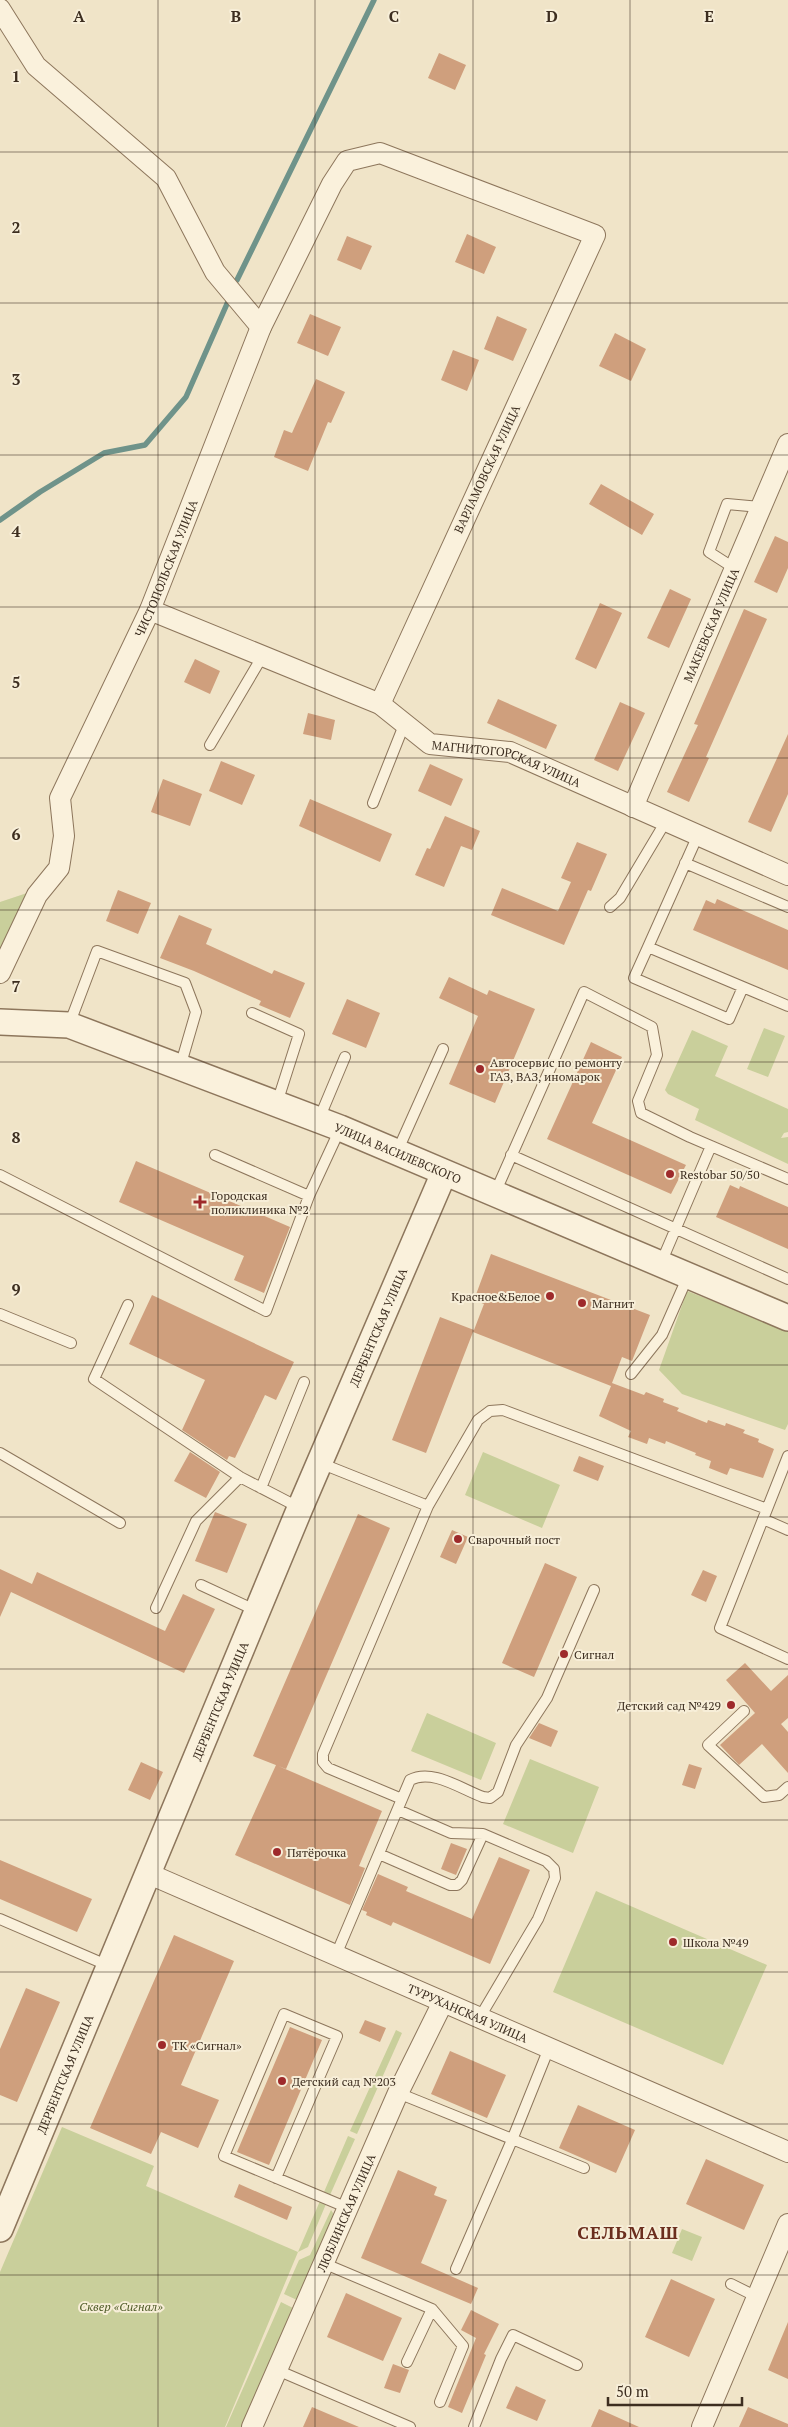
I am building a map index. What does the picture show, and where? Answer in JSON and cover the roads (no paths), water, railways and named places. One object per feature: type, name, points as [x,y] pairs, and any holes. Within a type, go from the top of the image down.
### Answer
[{"type":"street","points":[[0,9],[36,66],[166,178],[215,272],[261,327]]},
{"type":"street","name":"ВАРЛАМОВСКАЯ УЛИЦА","points":[[347,161],[380,153],[594,234],[380,704]]},
{"type":"street","name":"ЧИСТОПОЛЬСКАЯ УЛИЦА","points":[[0,973],[37,895],[58,868],[64,836],[60,798],[150,610],[261,327],[332,184],[347,161]]},
{"type":"street","name":"МАКЕЕВСКАЯ УЛИЦА","points":[[633,807],[788,444]]},
{"type":"street","name":"МАГНИТОГОРСКАЯ УЛИЦА","points":[[150,610],[380,704],[430,744],[510,752],[698,835],[787,871]]},
{"type":"street","name":"УЛИЦА ВАСИЛЕВСКОГО","points":[[0,1022],[69,1025],[330,1124],[788,1318]]},
{"type":"street","name":"ДЕРБЕНТСКАЯ УЛИЦА","points":[[0,2229],[300,1508],[444,1173]]},
{"type":"street","name":"ТУРУХАНСКАЯ УЛИЦА","points":[[147,1874],[788,2152]]},
{"type":"street","name":"ЛЮБЛИНСКАЯ УЛИЦА","points":[[252,2427],[398,2093],[443,2002]]},
{"type":"street","points":[[702,2427],[788,2224]]},
{"type":"lane","points":[[734,568],[709,552],[727,504],[760,507]]},
{"type":"lane","points":[[210,744],[262,657]]},
{"type":"lane","points":[[373,803],[404,725]]},
{"type":"lane","points":[[610,907],[620,898],[666,821]]},
{"type":"lane","points":[[698,835],[634,978],[728,1019],[743,987]]},
{"type":"lane","points":[[685,862],[788,907]]},
{"type":"lane","points":[[648,947],[788,1006]]},
{"type":"lane","points":[[69,1025],[97,951],[185,983],[196,1012],[180,1067]]},
{"type":"lane","points":[[494,1194],[584,992],[652,1027],[657,1055],[638,1101],[641,1113],[711,1146],[788,1178]]},
{"type":"lane","points":[[252,1013],[299,1034],[277,1104]]},
{"type":"lane","points":[[397,1152],[443,1049]]},
{"type":"lane","points":[[0,1175],[266,1311],[310,1196],[330,1124],[345,1057]]},
{"type":"lane","points":[[660,1264],[711,1146]]},
{"type":"lane","points":[[215,1155],[310,1196]]},
{"type":"lane","points":[[511,1155],[788,1279]]},
{"type":"lane","points":[[631,1374],[662,1335],[688,1276]]},
{"type":"lane","points":[[128,1304],[94,1379],[240,1477],[300,1508]]},
{"type":"lane","points":[[0,1314],[71,1343]]},
{"type":"lane","points":[[261,1488],[304,1382]]},
{"type":"lane","points":[[402,1799],[328,1768],[323,1762],[323,1754],[428,1506],[478,1420],[490,1410],[503,1410],[768,1509]]},
{"type":"lane","points":[[0,1453],[120,1523]]},
{"type":"lane","points":[[788,1456],[720,1628],[788,1659]]},
{"type":"lane","points":[[320,1463],[428,1506]]},
{"type":"lane","points":[[156,1608],[196,1521],[240,1477]]},
{"type":"lane","points":[[763,1519],[788,1530]]},
{"type":"lane","points":[[201,1586],[258,1611]]},
{"type":"lane","points":[[336,1955],[410,1780],[420,1775],[430,1776],[490,1798],[498,1792],[516,1745],[547,1698],[594,1590]]},
{"type":"lane","points":[[744,1711],[708,1745],[764,1797],[779,1795],[788,1787]]},
{"type":"lane","points":[[398,1810],[451,1833],[483,1834],[546,1861],[554,1869],[555,1878],[538,1919],[480,2017]]},
{"type":"lane","points":[[379,1854],[450,1885],[457,1885],[462,1880],[483,1834]]},
{"type":"lane","points":[[0,1919],[109,1966]]},
{"type":"lane","points":[[276,2178],[337,2036],[284,2014],[224,2156],[276,2178],[348,2208]]},
{"type":"lane","points":[[456,2269],[512,2140],[548,2048]]},
{"type":"lane","points":[[398,2093],[584,2168]]},
{"type":"lane","points":[[324,2263],[432,2309],[463,2346],[440,2402]]},
{"type":"lane","points":[[731,2284],[757,2297]]},
{"type":"lane","points":[[407,2362],[432,2309]]},
{"type":"lane","points":[[474,2427],[501,2359],[513,2335],[577,2365]]},
{"type":"lane","points":[[277,2370],[410,2427]]},
{"type":"waterway","points":[[237,280],[374,0]]},
{"type":"waterway","points":[[0,520],[40,492],[104,453],[145,445],[186,397],[230,297]]},
{"type":"place","name":"Автосервис по ремонту ГАЗ, ВАЗ, иномарок","points":[[480,1069]]},
{"type":"place","name":"Restobar 50/50","points":[[670,1174]]},
{"type":"place","name":"Городская поликлиника №2","points":[[200,1202]]},
{"type":"place","name":"Красное&Белое","points":[[550,1296]]},
{"type":"place","name":"Магнит","points":[[582,1303]]},
{"type":"place","name":"Сварочный пост","points":[[458,1539]]},
{"type":"place","name":"Сигнал","points":[[564,1654]]},
{"type":"place","name":"Детский сад №429","points":[[731,1705]]},
{"type":"place","name":"Пятёрочка","points":[[277,1852]]},
{"type":"place","name":"Школа №49","points":[[673,1942]]},
{"type":"place","name":"ТК «Сигнал»","points":[[162,2045]]},
{"type":"place","name":"Детский сад №203","points":[[282,2081]]},
{"type":"district","name":"СЕЛЬМАШ","points":[[628,2232]]},
{"type":"park label","name":"Сквер «Сигнал»","points":[[121,2306]]}]
